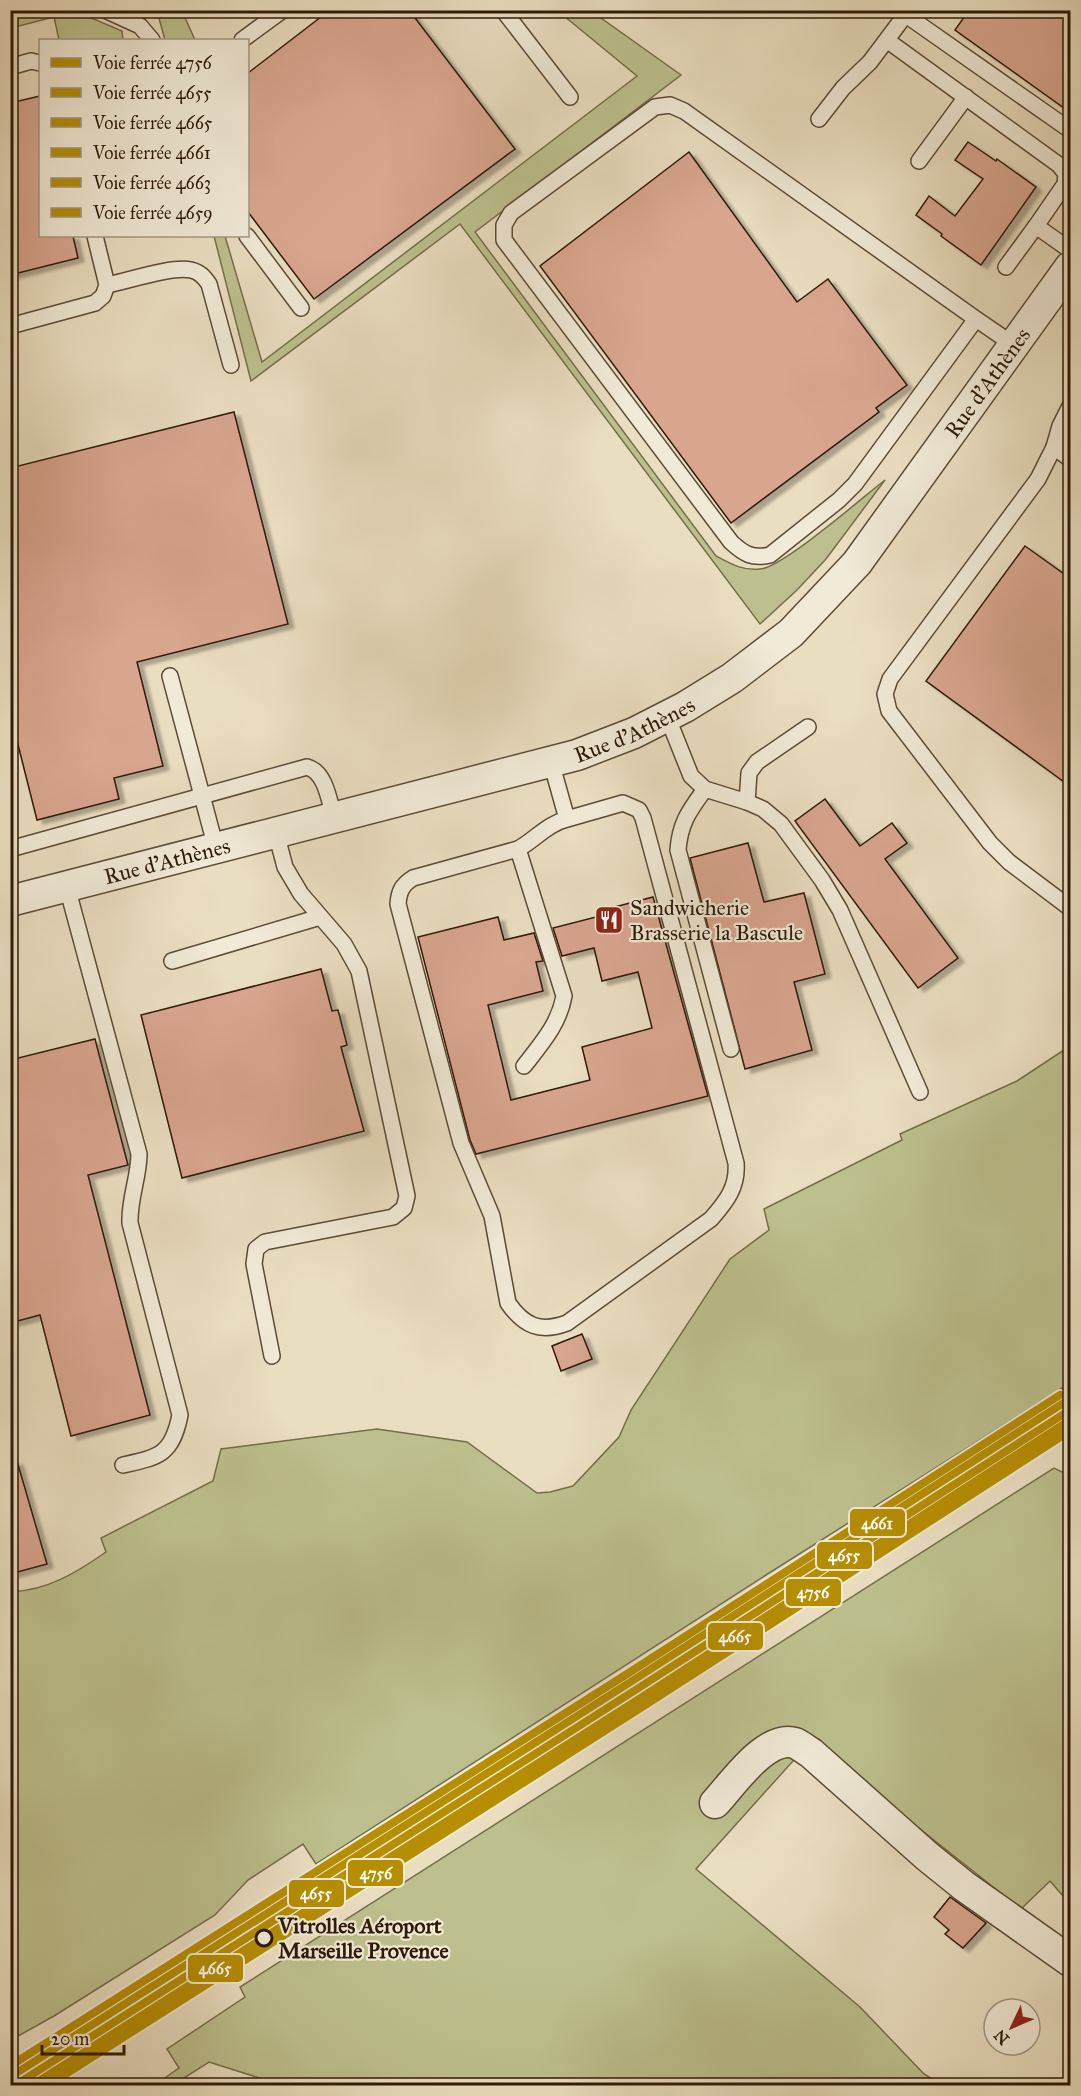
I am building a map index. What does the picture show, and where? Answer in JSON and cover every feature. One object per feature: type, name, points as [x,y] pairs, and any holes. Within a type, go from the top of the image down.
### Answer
[{"type":"street","name":"Rue d'Athènes","points":[[10,901],[577,755],[634,733],[667,717],[732,678],[791,633],[857,563],[1071,267]]},
{"type":"street","points":[[716,1803],[763,1750],[777,1743],[794,1743],[811,1753],[964,1886],[1071,1961]]},
{"type":"lane","points":[[105,10],[140,26],[151,39]]},
{"type":"lane","points":[[243,39],[283,10]]},
{"type":"lane","points":[[503,10],[570,97]]},
{"type":"lane","points":[[819,119],[843,88],[888,41],[908,13],[1071,130]]},
{"type":"lane","points":[[888,41],[1059,165],[1066,174],[1065,184],[1006,267]]},
{"type":"lane","points":[[10,67],[31,61],[39,63]]},
{"type":"lane","points":[[919,161],[966,97]]},
{"type":"lane","points":[[976,319],[855,484],[839,500],[770,555],[757,558],[744,554],[731,542],[504,240],[504,225],[511,213],[655,107],[670,105],[684,111],[1014,345]]},
{"type":"lane","points":[[1036,226],[1071,250]]},
{"type":"lane","points":[[10,326],[95,303],[103,296],[107,285],[95,237]]},
{"type":"lane","points":[[248,237],[301,308]]},
{"type":"lane","points":[[107,285],[177,269],[191,270],[203,275],[209,284],[231,365]]},
{"type":"lane","points":[[1071,406],[1038,479],[890,679],[885,694],[889,711],[990,843],[1009,862],[1071,908]]},
{"type":"lane","points":[[1054,447],[1071,459]]},
{"type":"lane","points":[[170,676],[216,848]]},
{"type":"lane","points":[[667,717],[691,776],[705,789],[763,809],[781,825],[822,880],[840,910],[920,1092]]},
{"type":"lane","points":[[747,802],[749,773],[757,762],[808,727]]},
{"type":"lane","points":[[550,762],[567,819]]},
{"type":"lane","points":[[10,849],[307,767],[320,774],[334,818]]},
{"type":"lane","points":[[705,789],[685,816],[679,833],[678,850],[731,1049]]},
{"type":"lane","points":[[623,803],[639,810],[643,818],[736,1163],[737,1176],[732,1191],[711,1220],[567,1323],[552,1328],[538,1328],[516,1314],[508,1303],[492,1216],[461,1143],[398,904],[399,892],[404,884],[413,878],[518,849],[530,843],[546,827],[567,819],[623,803]]},
{"type":"lane","points":[[272,1356],[254,1264],[256,1249],[265,1242],[393,1217],[404,1208],[408,1196],[358,971],[344,944],[301,894],[285,867],[276,833]]},
{"type":"lane","points":[[518,849],[564,996],[561,1013],[550,1033],[524,1066]]},
{"type":"lane","points":[[67,887],[139,1154],[139,1168],[129,1209],[130,1223],[180,1415],[176,1434],[166,1449],[150,1459],[123,1465]]},
{"type":"lane","points":[[172,961],[320,917]]},
{"type":"green space","points":[[11,10],[75,11],[122,31],[123,39],[59,39],[54,17],[11,28]]},
{"type":"green space","points":[[139,11],[182,11],[195,39],[165,39],[159,18]]},
{"type":"green space","points":[[558,11],[591,11],[681,75],[475,232],[716,556],[748,569],[771,566],[803,545],[885,480],[826,559],[760,624],[460,224],[251,381],[214,237],[225,237],[262,362],[637,76]]},
{"type":"green space","points":[[1070,1046],[1070,1383],[316,1864],[303,1844],[248,1880],[215,1915],[54,2016],[11,2040],[11,1592],[49,1584],[84,1567],[106,1552],[101,1538],[213,1481],[221,1449],[377,1429],[467,1442],[537,1493],[573,1486],[619,1437],[631,1410],[730,1259],[769,1230],[764,1209],[902,1140],[900,1134],[1017,1081]]},
{"type":"green space","points":[[1070,1467],[1070,1904],[1050,1881],[1021,1909],[810,1742],[696,1869],[860,2007],[924,2074],[942,2085],[285,2086],[209,2062],[173,2085],[153,2086],[179,2068],[167,2049],[245,1997],[240,1987],[1054,1468],[1062,1472]]},
{"type":"building","points":[[330,10],[409,10],[515,149],[314,299],[249,213],[249,72]]},
{"type":"building","points":[[969,10],[1071,10],[1071,113],[955,30]]},
{"type":"building","points":[[39,96],[39,237],[73,237],[78,258],[10,275],[10,103]]},
{"type":"building","points":[[968,142],[996,161],[997,159],[1036,187],[981,265],[916,215],[929,196],[955,216],[983,179],[955,160]]},
{"type":"building","points":[[689,152],[797,302],[828,279],[907,385],[876,408],[879,412],[731,523],[540,266]]},
{"type":"building","points":[[234,412],[288,624],[137,662],[163,766],[114,778],[119,799],[37,820],[10,713],[10,468]]},
{"type":"building","points":[[1025,546],[1071,579],[1071,787],[926,681]]},
{"type":"building","points":[[825,799],[860,846],[892,823],[907,843],[885,859],[958,958],[918,988],[795,821]]},
{"type":"building","points":[[748,843],[764,902],[804,893],[825,974],[794,982],[812,1050],[745,1069],[690,858]]},
{"type":"building","points":[[653,897],[708,1096],[476,1154],[470,1140],[418,937],[498,917],[504,940],[534,933],[543,961],[536,962],[543,991],[488,1005],[511,1100],[590,1080],[582,1047],[652,1028],[638,972],[602,981],[594,948],[562,956],[553,928],[604,915],[603,910]]},
{"type":"building","points":[[321,969],[332,1011],[338,1010],[347,1045],[341,1047],[364,1131],[182,1178],[141,1015]]},
{"type":"building","points":[[95,1039],[128,1165],[88,1175],[150,1415],[71,1436],[40,1315],[10,1323],[10,1060]]},
{"type":"building","points":[[582,1334],[592,1359],[561,1371],[552,1346]]},
{"type":"building","points":[[17,1461],[47,1564],[10,1574],[10,1462]]},
{"type":"building","points":[[950,1897],[986,1923],[963,1948],[945,1934],[949,1930],[934,1917]]},
{"type":"rail line","name":"4659","points":[[10,2066],[627,1674],[1060,1395]]},
{"type":"rail line","name":"4661","points":[[10,2077],[1065,1402]]},
{"type":"rail line","name":"4655","points":[[14,2086],[1070,1410]]},
{"type":"rail line","name":"4665","points":[[31,2086],[642,1697],[1070,1420]]},
{"type":"rail line","name":"4756","points":[[43,2086],[1070,1428]]},
{"type":"rail line","name":"4663","points":[[47,2086],[647,1704],[1070,1431]]},
{"type":"place","name":"Sandwicherie Brasserie la Bascule","points":[[609,920]]},
{"type":"place","name":"Vitrolles Aéroport Marseille Provence","points":[[264,1938]]}]
